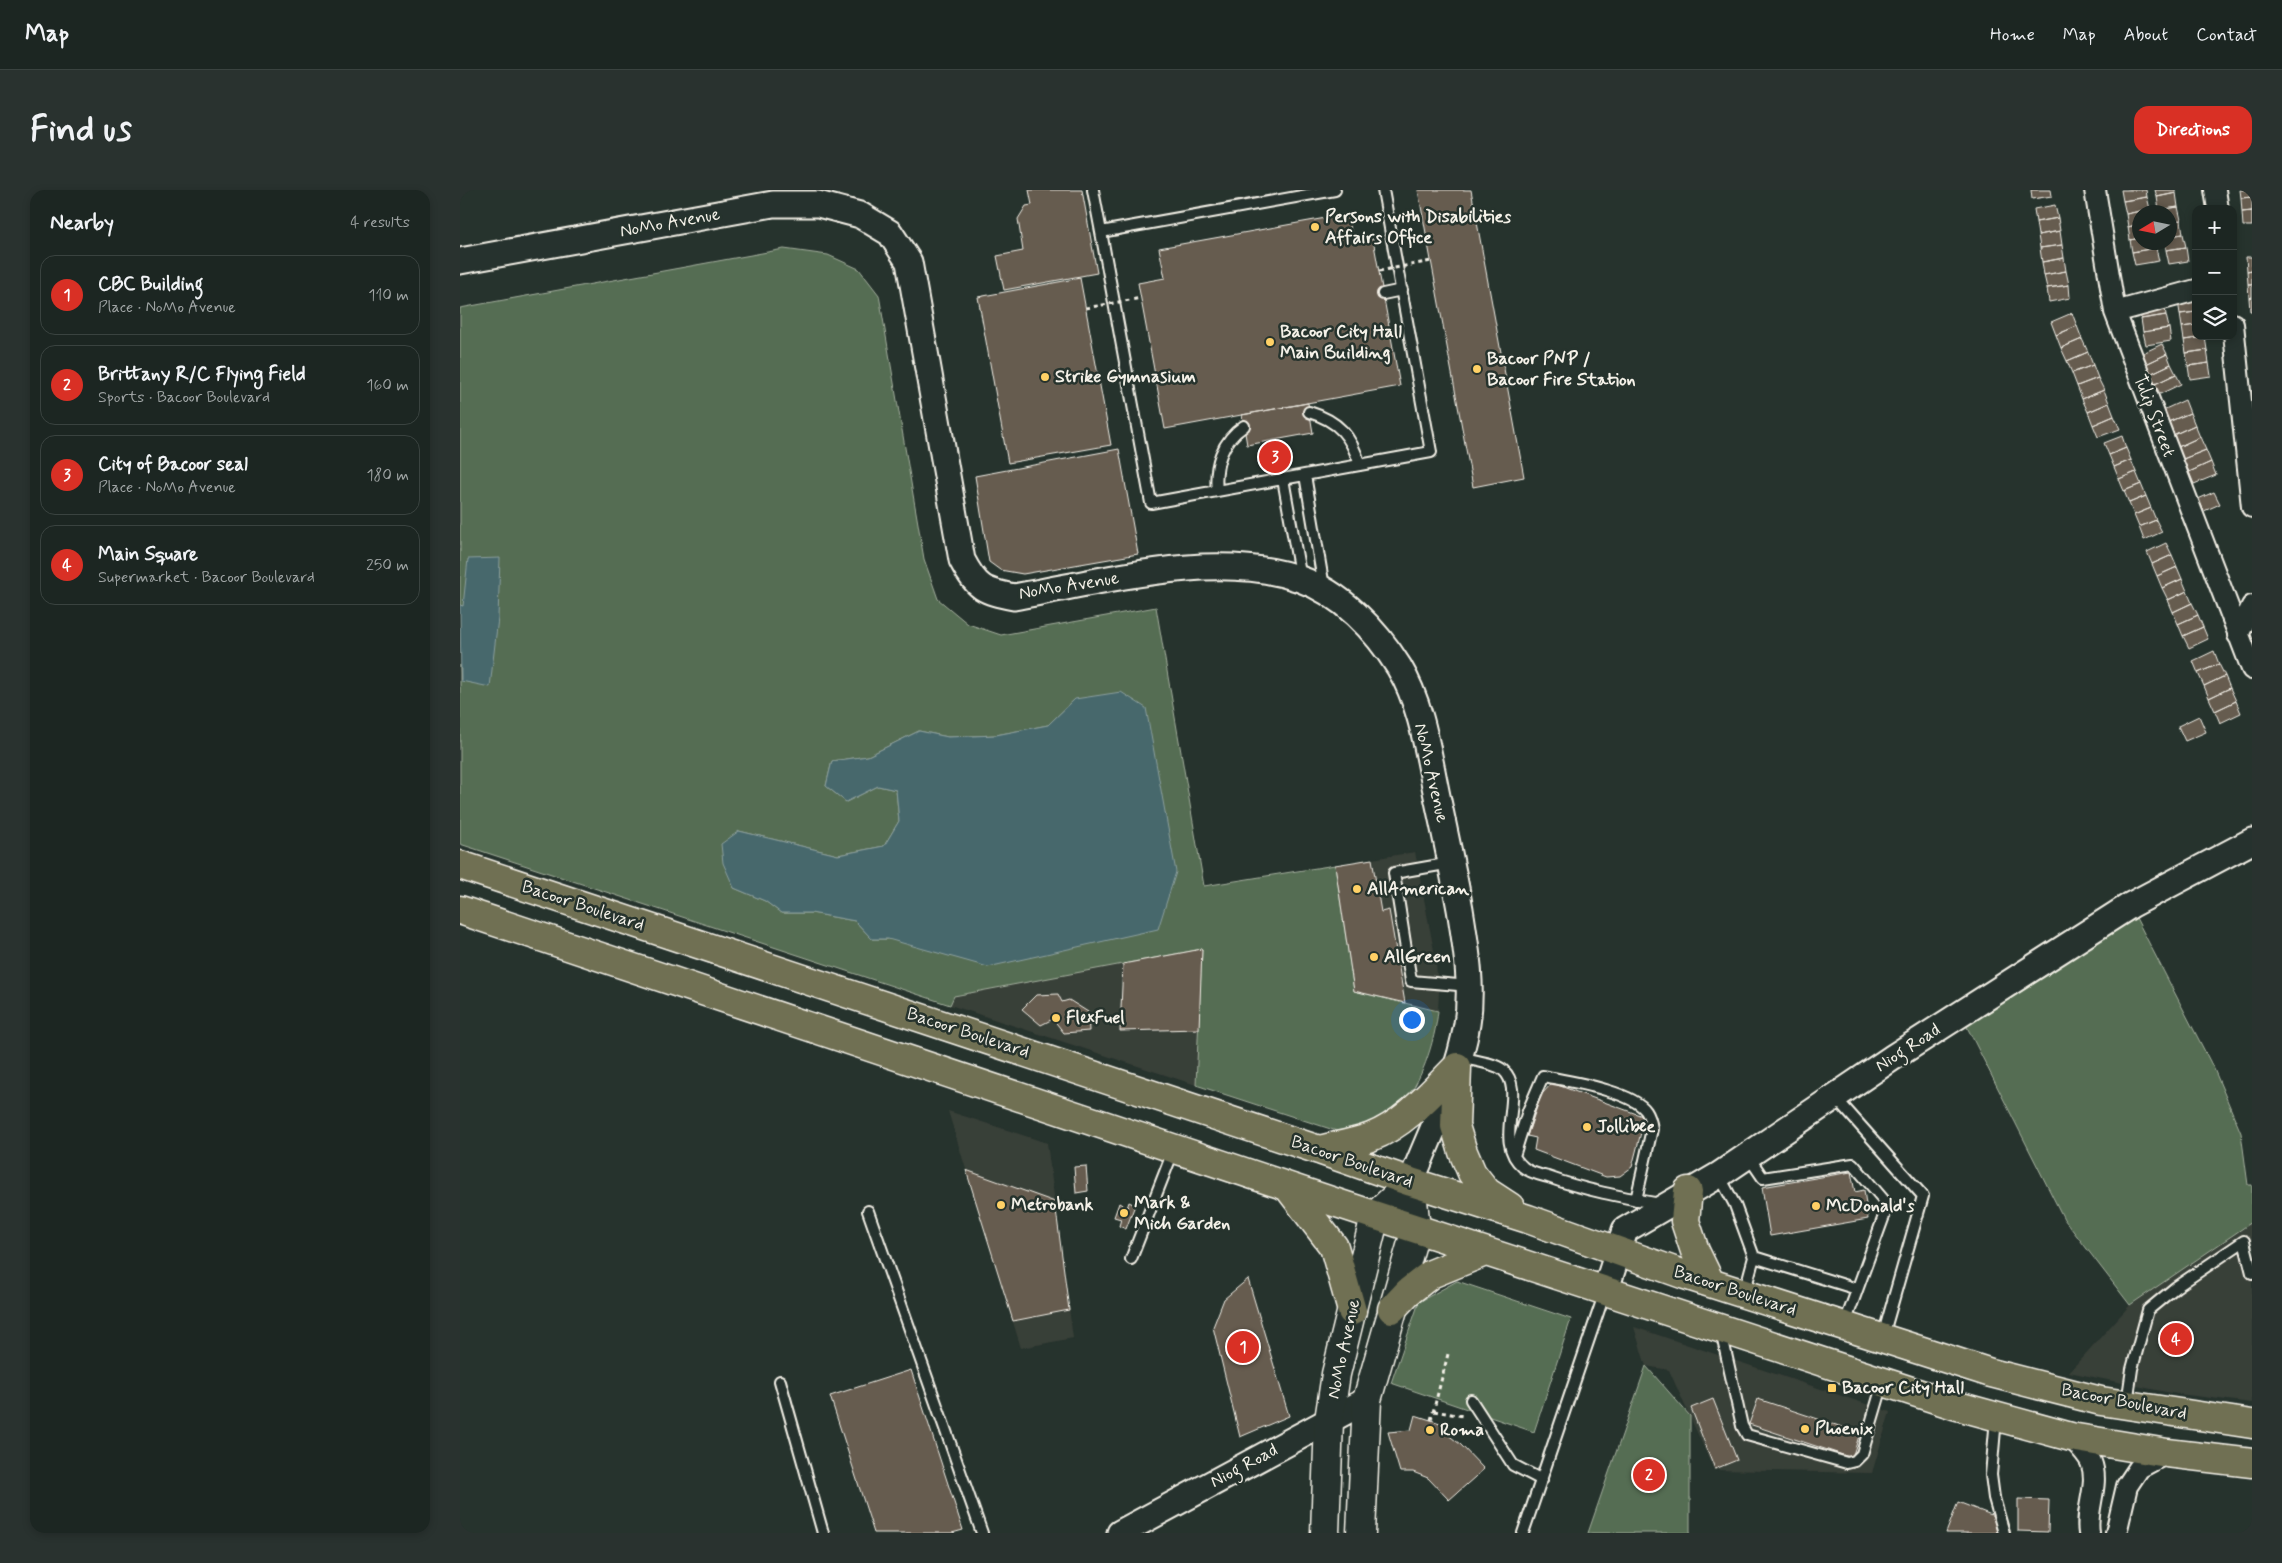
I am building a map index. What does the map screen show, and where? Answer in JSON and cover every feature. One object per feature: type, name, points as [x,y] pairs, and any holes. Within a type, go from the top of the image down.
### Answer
[{"type":"main road","name":"Bacoor Boulevard","points":[[460,865],[1411,1182],[1528,1219],[1618,1252],[1882,1339],[1991,1373],[2126,1405],[2252,1424]]},
{"type":"main road","points":[[460,910],[1374,1216],[1883,1383],[1996,1418],[2071,1437],[2167,1453],[2252,1463]]},
{"type":"main road","points":[[1319,1150],[1371,1138],[1388,1129],[1409,1112],[1458,1062]]},
{"type":"main road","points":[[1458,1062],[1455,1126],[1462,1152],[1472,1173],[1488,1192],[1528,1219]]},
{"type":"main road","name":"NoMo Avenue","points":[[1325,1533],[1329,1420],[1336,1374],[1374,1216],[1411,1182]]},
{"type":"main road","name":"NoMo Avenue","points":[[1361,1533],[1367,1400],[1416,1229],[1411,1182]]},
{"type":"main road","points":[[1288,1187],[1334,1247],[1352,1311]]},
{"type":"main road","points":[[1688,1191],[1685,1221],[1695,1251],[1710,1282]]},
{"type":"main road","points":[[1392,1309],[1408,1292],[1431,1274],[1485,1252]]},
{"type":"street","name":"Tulip Street","points":[[2095,190],[2115,312],[2252,669]]},
{"type":"street","points":[[2215,190],[2217,205]]},
{"type":"street","name":"NoMo Avenue","points":[[460,260],[773,204],[818,204],[860,215],[890,233],[909,262],[962,560],[971,578],[988,592],[1014,597],[1140,575],[1218,567],[1256,568],[1301,579],[1324,591],[1347,607],[1368,626],[1400,669],[1413,698],[1423,732],[1452,863],[1466,947],[1470,986],[1467,1023],[1458,1062],[1411,1182]]},
{"type":"street","points":[[2115,312],[2192,291]]},
{"type":"street","points":[[2235,340],[2252,507]]},
{"type":"street","points":[[2238,635],[2252,606]]},
{"type":"street","name":"Niog Road","points":[[1605,1292],[1625,1230],[1688,1191],[1719,1175],[1835,1097],[2131,905],[2252,841]]},
{"type":"street","name":"Niog Road","points":[[1129,1531],[1367,1400]]},
{"type":"street","points":[[2071,1437],[2091,1461],[2095,1480],[2089,1511],[2088,1533]]},
{"type":"street","points":[[2116,1533],[2127,1486],[2139,1468],[2167,1453]]},
{"type":"lane","points":[[1093,190],[1150,503],[1431,452],[1383,190]]},
{"type":"lane","points":[[1101,232],[1335,190]]},
{"type":"lane","points":[[1383,294],[1402,290]]},
{"type":"lane","points":[[1309,412],[1326,417],[1346,433],[1360,465]]},
{"type":"lane","points":[[1217,491],[1219,456],[1232,434],[1244,426]]},
{"type":"lane","points":[[1305,475],[1324,591]]},
{"type":"lane","points":[[1283,479],[1301,579]]},
{"type":"lane","points":[[1452,863],[1394,873],[1412,981],[1470,986]]},
{"type":"lane","points":[[1458,1062],[1486,1063],[1503,1070],[1509,1079],[1513,1094],[1509,1140],[1514,1156],[1522,1166],[1568,1185],[1666,1205]]},
{"type":"lane","points":[[1514,1156],[1528,1111],[1543,1076],[1580,1083],[1629,1098],[1645,1110],[1651,1120],[1652,1129],[1636,1200]]},
{"type":"lane","points":[[1835,1097],[1922,1196],[1882,1339]]},
{"type":"lane","points":[[1131,1258],[1174,1148]]},
{"type":"lane","points":[[1748,1156],[1763,1178],[1853,1164],[1888,1205],[1844,1327]]},
{"type":"lane","points":[[1719,1175],[1735,1205],[1754,1257],[1744,1294]]},
{"type":"lane","points":[[868,1211],[982,1533]]},
{"type":"lane","points":[[2126,1405],[2132,1369],[2148,1310],[2176,1287],[2248,1238],[2252,1273]]},
{"type":"lane","points":[[1754,1257],[1857,1289]]},
{"type":"lane","points":[[1524,1533],[1605,1292]]},
{"type":"lane","points":[[1720,1330],[1742,1426],[1747,1435],[1847,1463],[1855,1461],[1862,1454],[1883,1383]]},
{"type":"lane","points":[[780,1381],[822,1533]]},
{"type":"lane","points":[[1471,1400],[1513,1465],[1542,1480]]},
{"type":"lane","points":[[1996,1418],[1991,1475],[1994,1498],[2004,1533]]},
{"type":"path","points":[[1379,271],[1431,261]]},
{"type":"path","points":[[1086,308],[1141,298]]},
{"type":"path","points":[[1431,1420],[1448,1354]]},
{"type":"path","points":[[1434,1410],[1484,1421]]},
{"type":"shaded area","points":[[1415,852],[1435,956],[1439,992],[1438,1011],[1354,991],[1335,865]]},
{"type":"shaded area","points":[[1202,949],[1196,1085],[950,1005],[954,996]]},
{"type":"shaded area","points":[[948,1111],[1047,1143],[1073,1338],[1021,1348]]},
{"type":"shaded area","points":[[2252,1222],[2252,1403],[2171,1393],[2069,1372],[2130,1305]]},
{"type":"shaded area","points":[[1634,1327],[1890,1412],[1872,1473],[1714,1470],[1669,1370],[1646,1366]]},
{"type":"green space","points":[[784,249],[828,255],[859,269],[879,295],[924,559],[938,599],[968,624],[1001,635],[1156,607],[1204,886],[1335,865],[1354,991],[1438,1011],[1434,1036],[1426,1062],[1407,1098],[1388,1115],[1352,1136],[1196,1085],[1202,949],[954,996],[950,1005],[460,844],[460,665],[461,681],[463,606],[460,605],[460,308]],"holes":[[[1075,699],[888,939],[872,939],[855,921],[811,913],[781,913],[765,901],[734,888],[739,831],[838,855],[884,846],[899,821],[896,790],[878,786],[846,802],[826,786],[832,761],[868,756],[919,731],[948,737],[996,735],[1048,725]]]},
{"type":"green space","points":[[2133,912],[2214,1069],[2241,1133],[2248,1185],[2252,1185],[2252,1222],[2130,1305],[2064,1219],[1965,1023]]},
{"type":"green space","points":[[1457,1281],[1571,1319],[1534,1432],[1391,1383],[1419,1302]]},
{"type":"green space","points":[[1646,1366],[1690,1416],[1690,1533],[1588,1533]]},
{"type":"water","points":[[500,558],[498,618],[490,687],[461,681],[460,605],[463,606],[468,559]]},
{"type":"water","points":[[1121,692],[1146,708],[1176,872],[1158,929],[988,967],[888,939],[872,939],[855,921],[811,913],[781,913],[765,901],[734,888],[723,863],[721,844],[739,831],[838,855],[884,846],[899,821],[896,790],[878,786],[846,802],[826,786],[832,761],[868,756],[919,731],[948,737],[996,735],[1048,725],[1075,699]]},
{"type":"building","points":[[1029,190],[1082,190],[1097,273],[1004,290],[997,256],[1023,251],[1018,219],[1026,206],[1032,205]]},
{"type":"building","name":"Bacoor PNP / Bacoor Fire Station","points":[[1418,190],[1471,190],[1524,477],[1473,487]]},
{"type":"building","points":[[2031,190],[2051,190],[2052,196],[2032,199]]},
{"type":"building","points":[[2121,190],[2146,190],[2147,197],[2123,201]]},
{"type":"building","points":[[2155,190],[2175,190],[2176,193],[2157,197]]},
{"type":"building","points":[[2240,190],[2252,190],[2252,197],[2241,198]]},
{"type":"building","points":[[2176,193],[2178,207],[2177,205],[2158,205],[2157,197]]},
{"type":"building","points":[[2147,197],[2149,205],[2132,205],[2132,213],[2126,214],[2123,201]]},
{"type":"building","points":[[2252,197],[2252,211],[2242,212],[2241,198]]},
{"type":"building","points":[[2055,205],[2058,218],[2036,222],[2034,209]]},
{"type":"building","points":[[2177,207],[2181,220],[2177,221]]},
{"type":"building","points":[[2252,211],[2252,226],[2243,226],[2242,212]]},
{"type":"building","points":[[2132,213],[2132,226],[2128,227],[2126,214]]},
{"type":"building","name":"Bacoor City Hall Main Building","points":[[1348,214],[1353,242],[1373,239],[1400,386],[1165,429],[1138,283],[1165,278],[1159,248]]},
{"type":"building","points":[[2058,218],[2060,231],[2038,235],[2036,222]]},
{"type":"building","points":[[2181,220],[2183,234],[2177,235],[2177,221]]},
{"type":"building","points":[[2132,226],[2132,240],[2130,240],[2128,227]]},
{"type":"building","points":[[2060,231],[2062,245],[2040,248],[2038,235]]},
{"type":"building","points":[[2183,234],[2186,247],[2177,248],[2177,235]]},
{"type":"building","points":[[2130,240],[2132,240],[2132,250],[2144,250],[2132,252]]},
{"type":"building","points":[[2062,245],[2064,258],[2042,262],[2040,248]]},
{"type":"building","points":[[2186,247],[2188,261],[2169,264],[2166,250],[2177,250],[2177,248]]},
{"type":"building","points":[[2156,250],[2159,261],[2135,265],[2132,252]]},
{"type":"building","points":[[2246,257],[2252,257],[2252,270],[2247,271]]},
{"type":"building","points":[[2064,258],[2066,271],[2044,275],[2042,262]]},
{"type":"building","points":[[2252,270],[2252,284],[2248,284],[2247,271]]},
{"type":"building","points":[[2066,271],[2069,285],[2047,288],[2044,275]]},
{"type":"building","name":"Strike Gymnasium","points":[[1080,278],[1111,445],[1008,463],[978,297]]},
{"type":"building","points":[[2248,284],[2252,284],[2252,297],[2249,298]]},
{"type":"building","points":[[2069,285],[2070,298],[2049,302],[2047,288]]},
{"type":"building","points":[[2252,297],[2252,311],[2250,311],[2249,298]]},
{"type":"building","points":[[2192,299],[2192,312],[2180,314],[2178,301]]},
{"type":"building","points":[[2164,301],[2166,315],[2141,319],[2139,306]]},
{"type":"building","points":[[2192,312],[2192,326],[2182,327],[2180,314]]},
{"type":"building","points":[[2072,313],[2077,326],[2056,335],[2051,322]]},
{"type":"building","points":[[2166,315],[2169,328],[2143,332],[2141,319]]},
{"type":"building","points":[[2077,326],[2082,339],[2061,348],[2056,335]]},
{"type":"building","points":[[2192,326],[2192,339],[2184,340],[2182,327]]},
{"type":"building","points":[[2169,328],[2171,341],[2146,345],[2143,332]]},
{"type":"building","points":[[2082,339],[2088,352],[2067,361],[2061,348]]},
{"type":"building","points":[[2184,340],[2205,340],[2207,350],[2186,353]]},
{"type":"building","points":[[2162,344],[2167,354],[2146,364],[2141,354]]},
{"type":"building","points":[[2207,350],[2209,363],[2188,366],[2186,353]]},
{"type":"building","points":[[2088,352],[2093,365],[2072,373],[2067,361]]},
{"type":"building","points":[[2167,354],[2171,364],[2150,374],[2146,364]]},
{"type":"building","points":[[2209,363],[2211,376],[2190,379],[2188,366]]},
{"type":"building","points":[[2171,364],[2176,374],[2155,384],[2150,374]]},
{"type":"building","points":[[2093,365],[2098,378],[2077,386],[2072,373]]},
{"type":"building","points":[[2176,374],[2181,384],[2160,394],[2155,384]]},
{"type":"building","points":[[2098,378],[2104,390],[2082,399],[2077,386]]},
{"type":"building","points":[[2104,390],[2109,403],[2088,412],[2082,399]]},
{"type":"building","points":[[2185,400],[2190,413],[2168,422],[2163,410]]},
{"type":"building","points":[[1308,403],[1313,433],[1247,445],[1242,415]]},
{"type":"building","points":[[2109,403],[2114,416],[2093,425],[2088,412]]},
{"type":"building","points":[[2190,413],[2195,425],[2173,435],[2168,422]]},
{"type":"building","points":[[2114,416],[2120,429],[2098,437],[2093,425]]},
{"type":"building","points":[[2195,425],[2200,437],[2178,447],[2173,435]]},
{"type":"building","points":[[2122,436],[2126,448],[2109,455],[2104,443]]},
{"type":"building","points":[[2200,437],[2206,450],[2183,459],[2178,447]]},
{"type":"building","points":[[2126,448],[2131,460],[2114,467],[2109,455]]},
{"type":"building","points":[[1119,449],[1138,554],[1023,574],[1000,570],[989,562],[975,476]]},
{"type":"building","points":[[2206,450],[2211,462],[2189,472],[2183,459]]},
{"type":"building","points":[[2131,460],[2136,472],[2119,479],[2114,467]]},
{"type":"building","points":[[2211,462],[2216,475],[2194,484],[2189,472]]},
{"type":"building","points":[[2136,472],[2141,484],[2124,491],[2119,479]]},
{"type":"building","points":[[2141,484],[2146,496],[2129,503],[2124,491]]},
{"type":"building","points":[[2214,492],[2220,504],[2204,511],[2198,499]]},
{"type":"building","points":[[2146,496],[2151,508],[2134,515],[2129,503]]},
{"type":"building","points":[[2151,508],[2156,520],[2139,527],[2134,515]]},
{"type":"building","points":[[2156,520],[2162,532],[2144,540],[2139,527]]},
{"type":"building","points":[[2166,543],[2172,555],[2152,564],[2147,552]]},
{"type":"building","points":[[2172,555],[2177,567],[2157,576],[2152,564]]},
{"type":"building","points":[[2177,567],[2182,579],[2162,588],[2157,576]]},
{"type":"building","points":[[2182,579],[2187,591],[2168,600],[2162,588]]},
{"type":"building","points":[[2187,591],[2192,603],[2173,612],[2168,600]]},
{"type":"building","points":[[2192,603],[2198,615],[2178,624],[2173,612]]},
{"type":"building","points":[[2198,615],[2203,627],[2183,636],[2178,624]]},
{"type":"building","points":[[2203,627],[2208,639],[2189,648],[2183,636]]},
{"type":"building","points":[[2214,651],[2219,664],[2198,673],[2193,661]]},
{"type":"building","points":[[2219,664],[2225,676],[2204,686],[2198,673]]},
{"type":"building","points":[[2225,676],[2230,688],[2209,698],[2204,686]]},
{"type":"building","points":[[2230,688],[2236,701],[2215,711],[2209,698]]},
{"type":"building","points":[[2236,701],[2241,713],[2220,723],[2215,711]]},
{"type":"building","points":[[2199,716],[2206,732],[2185,741],[2178,726]]},
{"type":"building","points":[[1372,859],[1381,912],[1389,910],[1405,1003],[1354,991],[1335,865]]},
{"type":"building","points":[[1202,949],[1199,1029],[1120,1031],[1123,964]]},
{"type":"building","points":[[1058,994],[1062,1002],[1069,1000],[1088,1012],[1089,1031],[1064,1033],[1053,1019],[1041,1025],[1022,1009],[1036,995]]},
{"type":"building","name":"Jollibee","points":[[1552,1083],[1645,1117],[1632,1167],[1620,1176],[1606,1177],[1534,1150],[1536,1138],[1527,1136],[1541,1095]]},
{"type":"building","points":[[1086,1166],[1088,1191],[1076,1193],[1074,1167]]},
{"type":"building","points":[[966,1170],[1055,1202],[1069,1310],[1013,1321]]},
{"type":"building","name":"McDonald's","points":[[1851,1172],[1855,1192],[1864,1190],[1868,1219],[1770,1236],[1762,1187]]},
{"type":"building","name":"Mark & Mich Garden","points":[[1129,1202],[1135,1205],[1126,1229],[1119,1226],[1121,1219],[1114,1217],[1119,1203],[1127,1208]]},
{"type":"building","points":[[1248,1279],[1289,1416],[1240,1437],[1213,1327],[1224,1299]]},
{"type":"building","points":[[911,1370],[963,1530],[952,1533],[874,1533],[830,1396]]},
{"type":"building","points":[[1713,1399],[1737,1460],[1715,1469],[1691,1408]]},
{"type":"building","name":"Phoenix","points":[[1758,1399],[1860,1433],[1852,1458],[1749,1424]]},
{"type":"building","points":[[1415,1415],[1440,1423],[1443,1431],[1460,1444],[1484,1469],[1449,1500],[1428,1478],[1413,1472],[1400,1472],[1388,1432],[1411,1430]]},
{"type":"building","points":[[2018,1499],[2049,1500],[2048,1532],[2018,1531]]},
{"type":"building","points":[[1958,1502],[1994,1516],[1997,1533],[1946,1533]]},
{"type":"place","name":"Persons with Disabilities Affairs Office","points":[[1315,227]]},
{"type":"place","name":"Bacoor City Hall Main Building","points":[[1270,342]]},
{"type":"place","name":"Bacoor PNP / Bacoor Fire Station","points":[[1477,369]]},
{"type":"place","name":"Strike Gymnasium","points":[[1045,377]]},
{"type":"place","name":"City of Bacoor seal","points":[[1275,457]]},
{"type":"place","name":"AllAmerican","points":[[1357,889]]},
{"type":"place","name":"AllGreen","points":[[1374,957]]},
{"type":"place","name":"FlexFuel","points":[[1056,1018]]},
{"type":"place","name":"Jollibee","points":[[1587,1127]]},
{"type":"place","name":"Metrobank","points":[[1001,1205]]},
{"type":"place","name":"McDonald's","points":[[1816,1206]]},
{"type":"place","name":"Mark & Mich Garden","points":[[1124,1213]]},
{"type":"place","name":"Main Square","points":[[2176,1339]]},
{"type":"place","name":"CBC Building","points":[[1243,1347]]},
{"type":"place","name":"Bacoor City Hall","points":[[1832,1388]]},
{"type":"place","name":"Phoenix","points":[[1805,1429]]},
{"type":"place","name":"Roma","points":[[1430,1430]]},
{"type":"place","name":"Brittany R/C Flying Field","points":[[1649,1475]]}]
